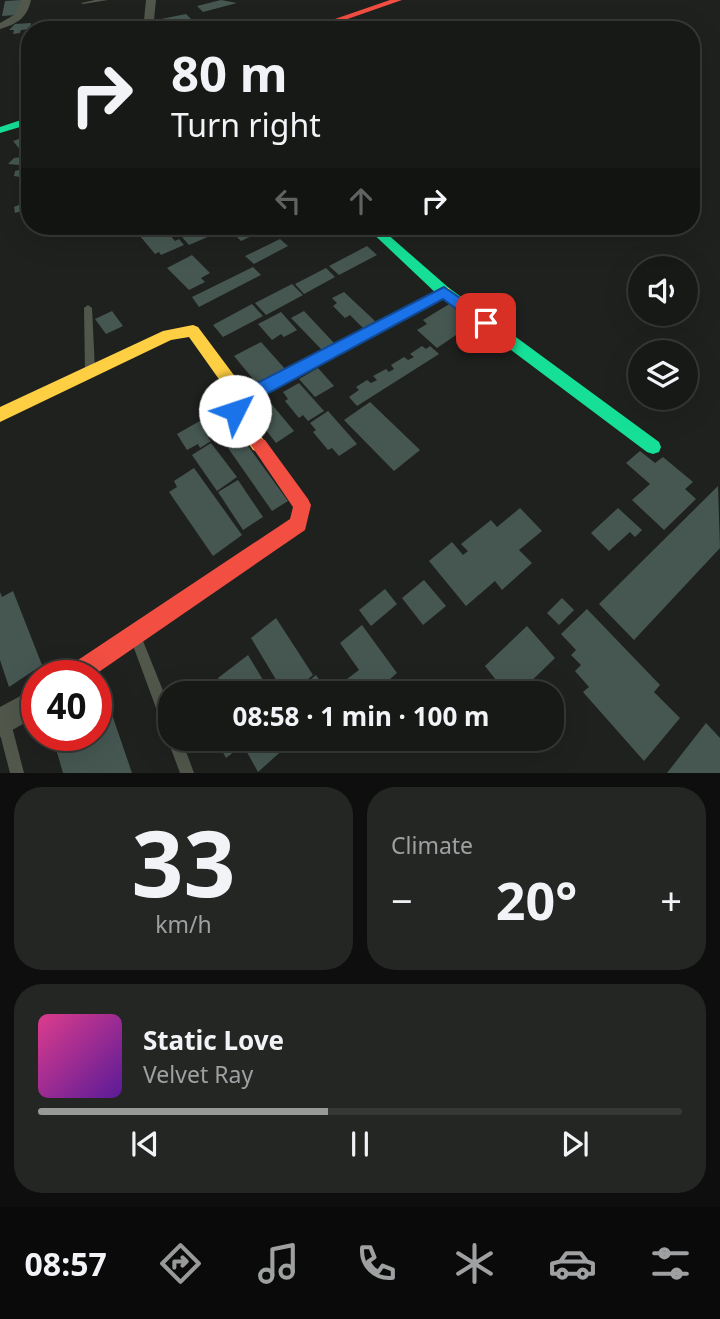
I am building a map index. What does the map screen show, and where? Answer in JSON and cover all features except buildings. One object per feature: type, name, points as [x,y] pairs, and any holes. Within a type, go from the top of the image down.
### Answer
[{"type":"main road","points":[[334,21],[398,0]]},
{"type":"main road","points":[[0,130],[21,123]]},
{"type":"main road","points":[[381,235],[444,292],[653,447]]},
{"type":"main road","points":[[98,660],[298,524],[302,505],[235,411],[242,399],[444,292]]},
{"type":"main road","points":[[0,415],[169,335],[193,331],[242,399]]},
{"type":"street","points":[[0,26],[18,19],[24,13],[26,0]]},
{"type":"street","points":[[149,21],[151,0]]},
{"type":"street","points":[[2,722],[21,710]]},
{"type":"lane","points":[[83,3],[106,0]]},
{"type":"lane","points":[[88,308],[90,371]]},
{"type":"lane","points":[[135,636],[158,696]]},
{"type":"lane","points":[[2,722],[17,773]]},
{"type":"lane","points":[[179,751],[187,773]]},
{"type":"traffic: fast","points":[[0,130],[21,123]]},
{"type":"traffic: fast","points":[[381,235],[444,292],[653,447]]},
{"type":"traffic: slow","points":[[259,445],[235,411],[242,399],[444,292]]},
{"type":"traffic: slow","points":[[0,415],[168,335],[193,331],[242,399]]},
{"type":"traffic: jam","points":[[334,21],[398,0]]},
{"type":"traffic: jam","points":[[98,660],[298,524],[302,505],[259,445]]},
{"type":"route","points":[[235,411],[242,399],[444,292],[486,323]]}]
